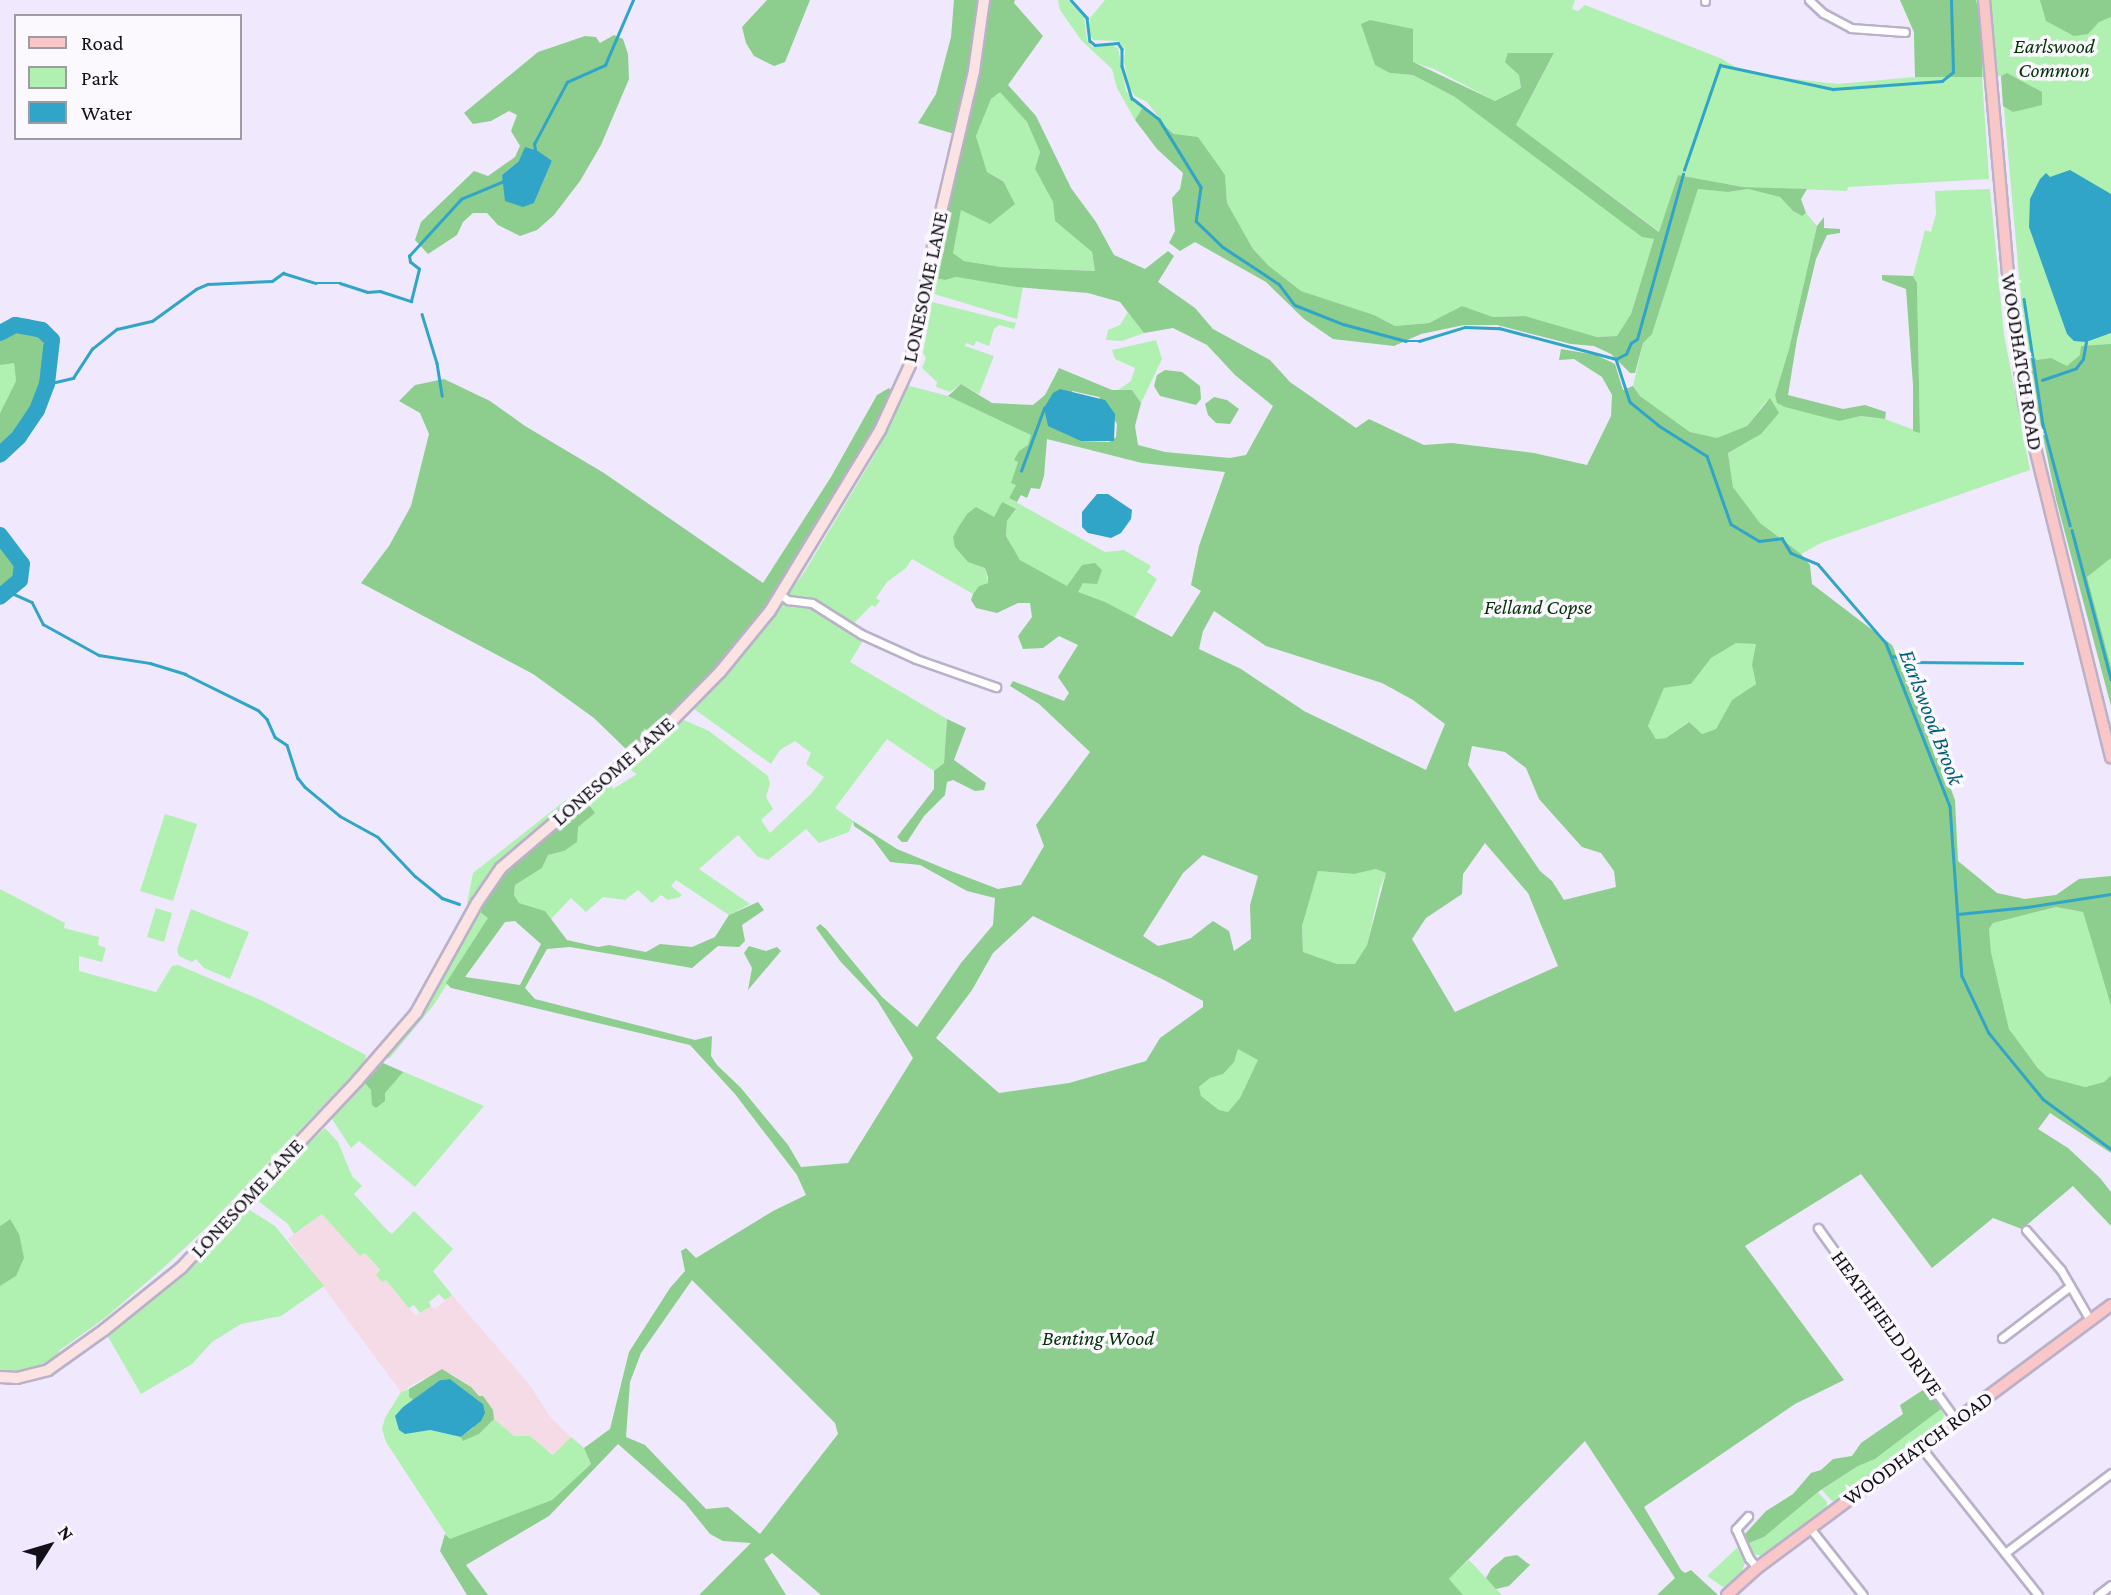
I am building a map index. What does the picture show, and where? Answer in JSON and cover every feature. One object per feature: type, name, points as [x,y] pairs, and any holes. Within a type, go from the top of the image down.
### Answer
[{"type":"main road","name":"WOODHATCH ROAD","points":[[1984,0],[2008,274],[2024,403],[2111,757]]},
{"type":"main road","name":"WOODHATCH ROAD","points":[[1727,1595],[1757,1568],[2111,1305]]},
{"type":"street","name":"LONESOME LANE","points":[[0,1377],[32,1376],[61,1362],[181,1269],[358,1080],[416,1013],[477,903],[501,868],[685,709],[752,634],[781,595],[880,430],[910,365],[934,242],[974,71],[984,0]]},
{"type":"street","points":[[1809,0],[1823,13],[1851,28],[1905,32]]},
{"type":"street","points":[[781,595],[788,600],[812,603],[861,634],[907,655],[996,687]]},
{"type":"street","name":"HEATHFIELD DRIVE","points":[[1818,1228],[1956,1420]]},
{"type":"street","points":[[2026,1230],[2061,1270],[2091,1320]]},
{"type":"street","points":[[2002,1338],[2069,1287]]},
{"type":"street","points":[[1920,1446],[2038,1595]]},
{"type":"street","points":[[2005,1553],[2111,1473]]},
{"type":"street","points":[[1748,1517],[1736,1529],[1749,1558],[1757,1568]]},
{"type":"street","points":[[1810,1528],[1863,1595]]},
{"type":"street","points":[[2098,1595],[2111,1585]]},
{"type":"shaded area","points":[[322,1214],[361,1256],[364,1252],[380,1271],[382,1282],[386,1279],[416,1316],[431,1306],[435,1309],[452,1295],[529,1384],[551,1418],[571,1437],[554,1455],[530,1436],[514,1436],[494,1419],[493,1410],[471,1387],[451,1373],[420,1380],[401,1392],[288,1239]]},
{"type":"green space","points":[[767,0],[810,0],[785,62],[774,66],[754,56],[746,43],[742,27]]},
{"type":"green space","name":"Benting Wood","points":[[954,0],[1015,0],[1014,3],[1043,36],[1008,85],[1036,116],[1071,188],[1096,222],[1114,255],[1145,269],[1168,251],[1174,256],[1158,282],[1195,308],[1213,329],[1270,360],[1290,382],[1356,428],[1369,419],[1424,445],[1452,443],[1534,453],[1587,465],[1611,416],[1612,395],[1602,377],[1574,359],[1559,360],[1561,349],[1596,355],[1615,364],[1623,390],[1633,386],[1640,396],[1690,432],[1717,438],[1747,426],[1770,398],[1779,413],[1761,434],[1728,453],[1733,487],[1760,523],[1801,554],[1810,565],[1812,584],[1892,645],[1917,698],[1955,800],[1958,861],[1997,893],[2025,899],[2056,895],[2079,879],[2111,876],[2111,1006],[2083,912],[2056,907],[1993,923],[1989,929],[1991,952],[2009,1029],[2037,1067],[2047,1077],[2085,1087],[2104,1082],[2111,1075],[2111,1153],[2050,1113],[2038,1129],[2068,1148],[2111,1192],[2111,1226],[2073,1186],[2022,1229],[1993,1218],[1932,1268],[1861,1174],[1745,1246],[1844,1380],[1795,1404],[1644,1507],[1681,1570],[1685,1573],[1691,1570],[1718,1595],[1657,1595],[1675,1578],[1585,1441],[1449,1579],[1463,1595],[821,1595],[772,1553],[764,1559],[786,1595],[699,1595],[751,1543],[723,1541],[710,1534],[685,1503],[618,1444],[549,1516],[466,1565],[488,1595],[467,1595],[440,1551],[445,1534],[450,1539],[552,1500],[591,1464],[584,1448],[610,1429],[629,1352],[670,1288],[685,1271],[681,1251],[686,1248],[696,1258],[773,1211],[806,1195],[797,1175],[735,1094],[690,1045],[451,988],[446,983],[488,918],[480,912],[493,884],[587,802],[595,813],[578,827],[577,842],[564,851],[548,855],[542,868],[515,885],[514,895],[519,903],[545,911],[567,940],[598,947],[609,945],[646,952],[660,944],[692,947],[715,937],[729,915],[758,902],[764,910],[742,925],[745,941],[739,947],[718,946],[692,968],[570,947],[547,949],[525,988],[535,999],[695,1040],[712,1036],[711,1056],[717,1065],[741,1088],[788,1145],[801,1167],[848,1163],[913,1058],[877,1000],[840,961],[816,928],[820,924],[826,929],[882,997],[917,1027],[961,963],[993,925],[995,898],[967,891],[920,865],[890,862],[873,839],[854,826],[853,821],[897,849],[948,870],[998,889],[1021,885],[1044,846],[1036,825],[1090,752],[1039,704],[1010,686],[1013,681],[1064,701],[1069,693],[1058,677],[1078,645],[1059,636],[1043,648],[1023,649],[1018,636],[1032,617],[1030,603],[1018,603],[997,613],[976,608],[971,600],[973,594],[979,586],[988,583],[988,577],[985,568],[968,562],[955,547],[953,537],[967,514],[976,507],[994,517],[1002,502],[1016,509],[1007,521],[1006,536],[1020,560],[1067,586],[1082,565],[1095,563],[1102,570],[1097,584],[1083,583],[1078,592],[1105,602],[1172,637],[1201,591],[1191,585],[1199,546],[1225,472],[1142,463],[1047,439],[1044,476],[1040,489],[1031,488],[1027,498],[1021,495],[1017,502],[1009,498],[1016,485],[1011,483],[1018,462],[1014,460],[1019,451],[1028,445],[1031,435],[948,396],[961,384],[992,403],[1033,405],[1045,395],[1059,368],[1112,390],[1132,390],[1141,403],[1135,426],[1138,445],[1165,452],[1230,458],[1246,455],[1273,406],[1235,375],[1207,345],[1173,328],[1144,333],[1120,302],[1088,293],[1017,287],[956,277],[945,280],[934,278],[964,137],[918,123],[936,94],[951,37]],"holes":[[[1000,92],[1027,122],[1040,152],[1035,169],[1053,202],[1055,221],[1092,252],[1095,271],[1001,267],[964,261],[953,253],[961,210],[990,224],[1015,204],[1003,181],[987,172],[976,136],[991,99]],[[1072,391],[1099,397],[1117,424],[1116,437],[1109,442],[1081,441]],[[1214,611],[1266,646],[1382,683],[1413,700],[1445,724],[1426,770],[1304,711],[1241,669],[1199,649],[1203,631]],[[1736,643],[1756,644],[1752,665],[1756,684],[1732,700],[1716,729],[1702,734],[1689,722],[1666,738],[1656,739],[1648,726],[1664,688],[1691,684],[1711,658]],[[1472,746],[1505,752],[1526,768],[1539,799],[1582,847],[1601,853],[1614,871],[1616,887],[1564,900],[1552,881],[1540,871],[1468,765]],[[1485,843],[1528,893],[1558,966],[1455,1012],[1412,939],[1426,918],[1462,894],[1463,874]],[[1203,855],[1258,876],[1250,905],[1251,939],[1234,951],[1229,931],[1213,921],[1191,938],[1158,946],[1143,936],[1183,873]],[[1376,869],[1386,873],[1367,945],[1355,964],[1337,964],[1303,952],[1302,926],[1318,871],[1354,874]],[[1033,916],[1203,1001],[1203,1007],[1160,1038],[1146,1061],[1069,1083],[999,1093],[936,1038],[972,990],[993,953]],[[515,921],[541,944],[520,985],[465,977],[505,922]],[[1238,1049],[1258,1060],[1240,1098],[1228,1112],[1219,1110],[1201,1096],[1199,1087],[1210,1078],[1223,1074],[1234,1062]],[[692,1280],[835,1423],[838,1434],[760,1534],[728,1507],[706,1509],[645,1445],[626,1437],[630,1382],[641,1353]]]},
{"type":"green space","points":[[1058,0],[1068,0],[1084,17],[1087,40],[1092,47],[1112,45],[1118,48],[1126,91],[1143,107],[1135,120],[1117,88],[1112,69],[1081,40],[1060,10]]},
{"type":"green space","name":"Earlswood Common","points":[[1105,0],[1575,0],[1572,9],[1578,11],[1585,5],[1720,58],[1736,67],[1778,77],[1837,84],[1915,77],[1914,32],[1900,0],[2111,0],[2111,667],[2087,578],[2078,580],[2056,499],[2026,353],[2001,76],[1982,77],[1989,179],[1848,187],[1847,191],[1743,187],[1678,175],[1660,232],[1516,125],[1554,54],[1519,75],[1521,88],[1495,101],[1434,69],[1412,62],[1390,73],[1413,75],[1455,97],[1642,236],[1654,239],[1631,314],[1617,336],[1597,337],[1525,316],[1493,317],[1462,306],[1429,323],[1395,326],[1374,315],[1301,291],[1269,266],[1253,249],[1227,203],[1225,175],[1165,126],[1147,102],[1135,96],[1129,87],[1124,61],[1125,49],[1118,41],[1093,40],[1089,32],[1090,18]]},
{"type":"green space","points":[[1900,0],[1976,0],[1982,32],[1982,77],[1915,77],[1914,32]]},
{"type":"green space","points":[[2040,0],[2111,0],[2111,17],[2099,22],[2088,34],[2074,36],[2046,21]]},
{"type":"green space","points":[[1370,20],[1413,29],[1413,62],[1495,101],[1521,88],[1519,75],[1505,62],[1508,53],[1554,53],[1516,125],[1659,232],[1678,175],[1743,187],[1807,189],[1801,199],[1806,213],[1802,216],[1793,211],[1780,197],[1748,189],[1728,192],[1698,189],[1652,334],[1643,343],[1635,373],[1630,373],[1611,354],[1594,346],[1571,344],[1497,325],[1464,325],[1421,334],[1394,346],[1333,339],[1304,319],[1266,282],[1195,242],[1180,251],[1169,243],[1175,231],[1172,198],[1180,189],[1183,173],[1157,149],[1135,120],[1143,107],[1174,134],[1198,137],[1225,175],[1227,203],[1253,249],[1269,266],[1301,291],[1374,315],[1395,326],[1429,323],[1462,306],[1493,317],[1525,316],[1597,337],[1617,336],[1631,314],[1654,239],[1642,237],[1455,97],[1413,75],[1390,73],[1375,65],[1361,24]]},
{"type":"green space","points":[[614,35],[623,39],[628,54],[629,79],[601,145],[580,181],[554,215],[537,230],[520,236],[498,225],[487,213],[473,213],[463,222],[457,235],[428,254],[415,240],[421,222],[474,171],[488,176],[515,157],[520,146],[511,131],[517,115],[509,111],[491,121],[473,124],[464,113],[538,52],[585,36],[596,37],[600,43]],"holes":[[[519,161],[552,161],[534,203],[502,175]]]},
{"type":"green space","points":[[2007,73],[2042,92],[2042,105],[2013,112],[2003,106],[2001,76]]},
{"type":"green space","points":[[1000,91],[1027,122],[1040,152],[1035,169],[1053,202],[1055,221],[1092,252],[1095,271],[1001,267],[964,261],[952,252],[961,209],[1004,181],[987,172],[976,136],[991,99]]},
{"type":"green space","points":[[1698,189],[1728,192],[1748,189],[1780,197],[1793,211],[1802,216],[1806,213],[1817,226],[1789,349],[1775,395],[1838,421],[1861,416],[1885,419],[1920,432],[1917,283],[1913,276],[1925,230],[1931,232],[1936,214],[1935,191],[1990,189],[2004,335],[2030,470],[1821,543],[1801,554],[1760,523],[1733,487],[1728,453],[1761,434],[1767,400],[1747,426],[1717,439],[1690,432],[1640,396],[1633,386],[1643,343],[1652,333]]},
{"type":"green space","points":[[1824,217],[1824,228],[1840,229],[1840,233],[1827,235],[1816,259],[1797,339],[1788,395],[1843,409],[1865,405],[1886,412],[1885,419],[1861,416],[1839,421],[1777,403],[1775,395],[1789,349],[1817,226]]},
{"type":"green space","points":[[1882,275],[1913,276],[1917,283],[1920,433],[1913,431],[1913,385],[1906,289],[1882,280]]},
{"type":"green space","points":[[956,277],[1023,287],[1017,319],[931,293],[934,278],[945,280]]},
{"type":"green space","points":[[932,302],[1016,323],[1014,329],[999,325],[994,329],[989,346],[976,341],[974,346],[966,343],[965,346],[994,356],[979,394],[961,384],[950,392],[936,387],[937,382],[922,368],[926,358],[923,353]]},
{"type":"green space","points":[[1128,312],[1144,333],[1122,341],[1106,340],[1108,330],[1120,325]]},
{"type":"green space","points":[[31,332],[41,337],[47,354],[45,376],[29,411],[0,450],[0,413],[16,381],[14,363],[0,365],[0,341],[9,334]]},
{"type":"green space","points":[[1156,340],[1162,359],[1141,403],[1132,390],[1118,390],[1131,381],[1135,368],[1115,359],[1112,350]]},
{"type":"green space","points":[[2111,344],[2111,558],[2087,577],[2111,667],[2111,706],[2056,499],[2026,353],[2037,360],[2051,358],[2067,366],[2080,355],[2081,346]]},
{"type":"green space","points":[[14,363],[16,381],[0,413],[0,365]]},
{"type":"green space","points":[[1165,370],[1182,372],[1200,386],[1201,399],[1196,405],[1160,396],[1154,386],[1157,375]]},
{"type":"green space","points":[[444,379],[490,401],[525,426],[604,473],[763,583],[831,477],[877,395],[889,388],[893,393],[785,579],[745,635],[722,663],[630,753],[594,718],[533,674],[361,583],[389,546],[411,506],[429,434],[420,413],[399,401],[415,385]]},
{"type":"green space","points":[[906,385],[948,396],[1032,435],[1028,445],[1019,451],[1015,460],[1018,462],[1016,485],[1009,498],[1105,552],[1124,550],[1151,566],[1147,572],[1157,579],[1134,618],[1077,592],[1083,582],[1082,565],[1067,587],[1020,560],[1006,536],[1007,521],[1016,510],[1002,502],[994,518],[967,514],[953,537],[985,568],[988,583],[979,586],[973,594],[912,559],[906,568],[887,582],[876,598],[880,601],[855,622],[852,632],[864,639],[850,662],[947,719],[944,763],[934,771],[887,739],[835,808],[853,821],[849,832],[819,843],[806,829],[768,860],[758,857],[738,835],[699,869],[750,904],[729,915],[676,880],[671,886],[682,895],[680,897],[668,900],[661,895],[652,903],[638,890],[625,900],[603,897],[586,912],[571,898],[551,919],[545,911],[519,903],[514,895],[515,885],[542,868],[548,855],[564,851],[577,827],[589,816],[591,805],[587,802],[612,783],[613,789],[637,774],[629,769],[684,720],[709,731],[768,776],[770,784],[766,797],[773,809],[761,820],[770,833],[812,793],[824,777],[806,764],[811,753],[795,741],[780,750],[771,764],[694,709],[746,652],[805,571],[877,451]]},
{"type":"green space","points":[[1214,397],[1227,400],[1239,409],[1230,424],[1216,423],[1208,415],[1205,404]]},
{"type":"green space","points":[[0,541],[16,561],[14,580],[0,591]]},
{"type":"green space","points":[[1736,642],[1757,644],[1752,665],[1756,684],[1732,700],[1716,729],[1702,734],[1688,722],[1666,738],[1656,739],[1648,726],[1664,688],[1691,684],[1711,658]]},
{"type":"green space","points":[[947,719],[966,728],[954,760],[986,783],[984,790],[975,791],[953,780],[947,782],[945,795],[924,816],[907,842],[902,842],[897,837],[934,789],[934,771],[944,763]]},
{"type":"green space","points":[[628,751],[630,753],[515,849],[484,882],[472,903],[467,903],[473,873]]},
{"type":"green space","points":[[165,814],[197,824],[173,901],[140,891]]},
{"type":"green space","points":[[1376,869],[1386,873],[1367,945],[1355,964],[1337,964],[1303,952],[1302,926],[1318,871],[1353,874]]},
{"type":"green space","points":[[0,889],[65,923],[64,928],[99,937],[98,945],[106,948],[102,962],[79,956],[79,971],[156,992],[172,966],[178,965],[263,1001],[366,1055],[365,1062],[206,1228],[162,1269],[105,1318],[60,1350],[55,1359],[41,1367],[13,1373],[0,1371],[0,1286],[16,1276],[9,1219],[0,1226]]},
{"type":"green space","points":[[2056,907],[2083,912],[2111,1006],[2111,1075],[2104,1082],[2085,1087],[2046,1077],[2023,1050],[2009,1029],[1991,952],[1989,929],[1993,923]]},
{"type":"green space","points":[[156,908],[172,913],[164,942],[147,937]]},
{"type":"green space","points":[[191,909],[249,932],[230,979],[204,968],[196,959],[192,962],[179,956],[177,950]]},
{"type":"green space","points":[[480,912],[489,918],[433,1006],[389,1059],[386,1056],[429,1004]]},
{"type":"green space","points":[[749,946],[766,951],[777,947],[781,951],[748,990],[752,968],[744,953]]},
{"type":"green space","points":[[1238,1048],[1259,1060],[1240,1098],[1228,1112],[1219,1110],[1201,1096],[1199,1087],[1210,1078],[1223,1074]]},
{"type":"green space","points":[[383,1063],[484,1106],[415,1187],[359,1141],[351,1148],[332,1119]]},
{"type":"green space","points":[[383,1063],[403,1072],[385,1093],[385,1101],[376,1108],[372,1105],[371,1090],[365,1083]]},
{"type":"green space","points":[[325,1128],[338,1142],[352,1176],[362,1186],[354,1194],[387,1230],[392,1234],[414,1211],[453,1249],[433,1271],[452,1295],[445,1300],[439,1294],[429,1302],[431,1306],[420,1313],[414,1305],[409,1308],[386,1280],[382,1282],[376,1275],[380,1270],[365,1253],[360,1256],[322,1214],[294,1234],[288,1224],[258,1201],[257,1193]]},
{"type":"green space","points":[[245,1207],[275,1226],[324,1286],[281,1316],[241,1324],[212,1342],[192,1364],[141,1394],[107,1335],[176,1280]]},
{"type":"green space","points":[[10,1219],[19,1234],[24,1258],[16,1276],[0,1286],[0,1226]]},
{"type":"green space","points":[[442,1369],[471,1387],[479,1396],[483,1396],[493,1410],[494,1419],[479,1434],[463,1441],[461,1437],[473,1428],[483,1404],[450,1379],[440,1380],[413,1400],[409,1397],[409,1389]]},
{"type":"green space","points":[[1926,1388],[1941,1409],[1875,1459],[1858,1466],[1818,1492],[1764,1537],[1749,1543],[1745,1534],[1766,1511],[1793,1494],[1811,1473],[1821,1470],[1833,1459],[1852,1456],[1861,1443],[1903,1414],[1900,1405]]},
{"type":"green space","points":[[409,1389],[409,1397],[413,1400],[403,1407],[405,1433],[430,1430],[464,1440],[479,1434],[494,1419],[514,1436],[530,1436],[553,1455],[571,1437],[584,1448],[591,1464],[552,1500],[450,1540],[386,1442],[382,1429],[385,1418],[401,1392]]},
{"type":"green space","points":[[1941,1409],[1944,1415],[1941,1425],[1838,1500],[1832,1501],[1822,1490],[1858,1466],[1875,1459]]},
{"type":"green space","points":[[1818,1492],[1827,1502],[1827,1509],[1763,1556],[1753,1554],[1749,1543],[1764,1537]]},
{"type":"green space","points":[[1739,1546],[1745,1562],[1741,1575],[1723,1587],[1707,1576]]},
{"type":"green space","points":[[1517,1555],[1530,1565],[1509,1586],[1496,1589],[1486,1578],[1491,1569],[1505,1557]]},
{"type":"green space","points":[[1469,1560],[1502,1595],[1463,1595],[1448,1580]]},
{"type":"water","points":[[525,147],[538,151],[552,161],[534,203],[523,207],[505,201],[502,175],[519,161]]},
{"type":"water","points":[[2070,170],[2111,194],[2111,333],[2086,342],[2074,341],[2067,334],[2029,227],[2030,199],[2040,179],[2046,173],[2050,177]]},
{"type":"water","points":[[1060,389],[1105,400],[1115,414],[1114,441],[1081,441],[1048,426],[1044,408],[1053,393]]},
{"type":"water","points":[[1097,494],[1108,494],[1132,510],[1131,519],[1121,533],[1111,538],[1088,533],[1082,527],[1082,512]]},
{"type":"water","points":[[450,1379],[483,1404],[485,1413],[481,1421],[461,1437],[430,1430],[405,1434],[399,1430],[395,1416],[403,1407],[440,1380]]},
{"type":"waterway","name":"Earlswood Brook","points":[[535,150],[534,144],[567,82],[605,65],[633,0]]},
{"type":"waterway","name":"Earlswood Brook","points":[[1071,0],[1087,18],[1090,41],[1095,45],[1118,43],[1122,49],[1122,66],[1132,98],[1159,119],[1201,187],[1196,221],[1223,247],[1279,284],[1295,305],[1343,324],[1406,341],[1419,341],[1465,327],[1499,328],[1616,359]]},
{"type":"waterway","points":[[1684,170],[1720,65],[1833,89],[1942,81],[1953,72],[1951,0]]},
{"type":"waterway","points":[[1616,359],[1626,354],[1631,343],[1637,339],[1683,174]]},
{"type":"waterway","name":"Earlswood Brook","points":[[47,384],[73,378],[92,349],[117,329],[152,321],[196,289],[208,284],[272,281],[283,273],[315,283],[340,283],[367,292],[380,291],[411,301],[419,269],[410,262],[409,256],[461,199],[504,181]]},
{"type":"waterway","points":[[2024,299],[2043,424],[2070,525]]},
{"type":"waterway","points":[[422,314],[437,363],[442,396]]},
{"type":"waterway","points":[[0,333],[15,325],[42,330],[52,340],[47,384],[37,410],[19,437],[0,455]]},
{"type":"waterway","points":[[2042,380],[2076,368],[2083,359],[2086,342]]},
{"type":"waterway","name":"Earlswood Brook","points":[[1616,359],[1630,402],[1658,425],[1707,456],[1731,524],[1759,541],[1782,538],[1791,553],[1818,564],[1886,643],[1950,806],[1962,976],[1989,1033],[2043,1099],[2111,1149]]},
{"type":"waterway","points":[[1021,471],[1044,408]]},
{"type":"waterway","points":[[2072,530],[2111,679]]},
{"type":"waterway","points":[[0,535],[22,564],[20,580],[0,597]]},
{"type":"waterway","points":[[7,591],[32,602],[43,624],[99,655],[150,663],[185,674],[258,710],[267,719],[275,737],[287,745],[298,778],[305,787],[340,816],[378,837],[415,876],[442,898],[459,904]]},
{"type":"waterway","points":[[1893,656],[1913,662],[2022,663]]},
{"type":"waterway","points":[[1958,914],[2111,894]]},
{"type":"park label","name":"Felland Copse","points":[[1538,607]]}]
